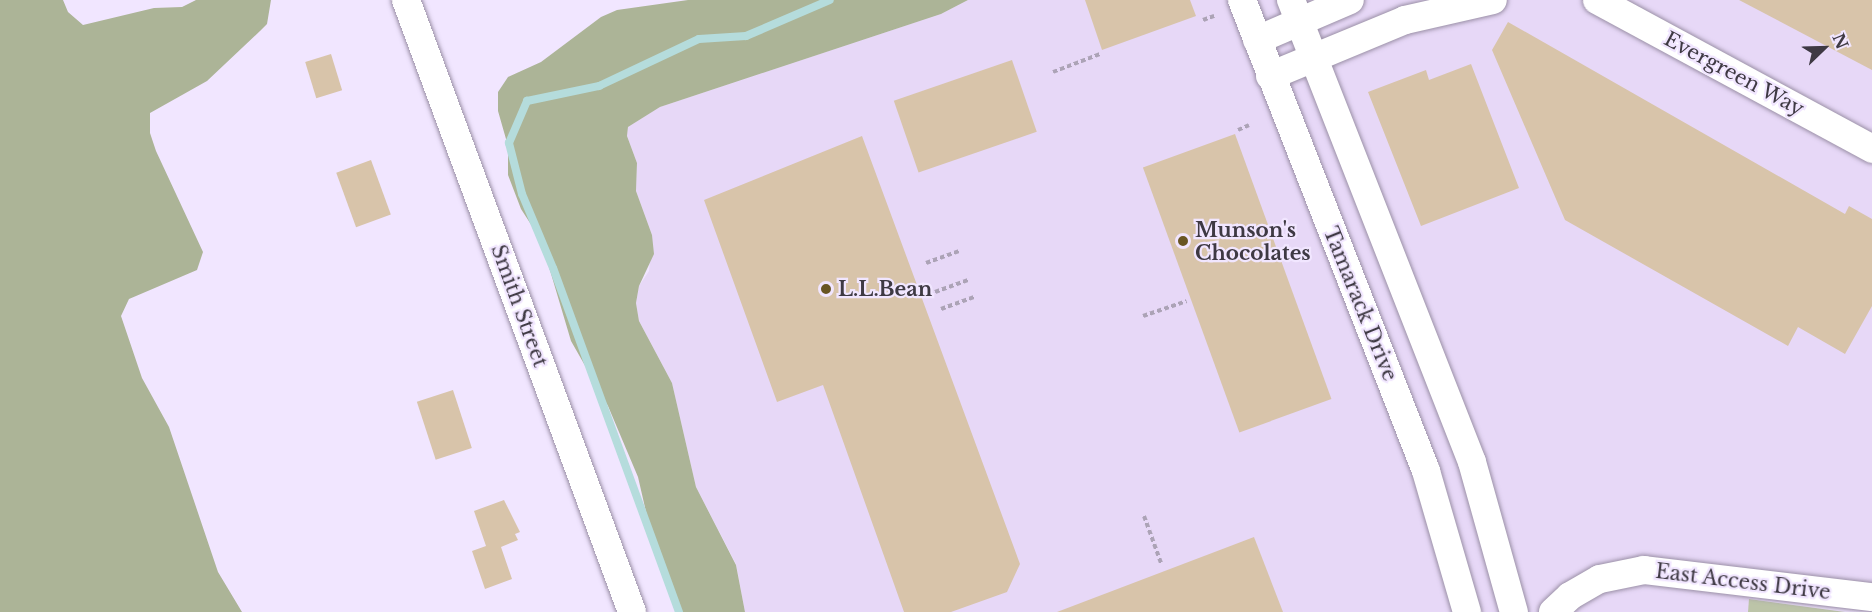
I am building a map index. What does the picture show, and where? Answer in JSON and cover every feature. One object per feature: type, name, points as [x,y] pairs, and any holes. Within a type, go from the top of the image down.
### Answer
[{"type":"street","name":"Smith Street","points":[[406,0],[632,612]]},
{"type":"street","name":"Tamarack Drive","points":[[1242,0],[1426,471],[1467,612]]},
{"type":"street","points":[[1257,40],[1294,10],[1350,0]]},
{"type":"street","points":[[1270,76],[1405,20],[1492,0]]},
{"type":"street","name":"Evergreen Way","points":[[1597,0],[1872,149]]},
{"type":"street","points":[[1294,10],[1472,462],[1514,612]]},
{"type":"street","name":"East Access Drive","points":[[1553,612],[1576,592],[1600,579],[1644,570],[1872,597]]},
{"type":"path","points":[[1203,20],[1214,16]]},
{"type":"path","points":[[1053,72],[1100,54]]},
{"type":"path","points":[[1238,130],[1249,125]]},
{"type":"path","points":[[926,264],[959,251]]},
{"type":"path","points":[[935,292],[970,279]]},
{"type":"path","points":[[941,309],[976,296]]},
{"type":"path","points":[[1143,316],[1187,301]]},
{"type":"path","points":[[1144,516],[1161,563]]},
{"type":"shaded area","points":[[968,0],[1872,0],[1872,612],[1750,599],[1748,612],[745,612],[736,564],[696,487],[672,383],[639,321],[636,303],[639,286],[649,271],[652,235],[636,191],[637,163],[627,136],[628,127],[660,107],[941,14]]},
{"type":"green space","points":[[0,0],[63,0],[68,12],[83,25],[154,8],[182,7],[196,0],[271,0],[267,24],[207,81],[150,113],[150,133],[156,151],[203,252],[197,270],[129,299],[121,316],[142,378],[169,427],[218,572],[242,612],[0,612]]},
{"type":"green space","points":[[688,0],[968,0],[941,14],[660,107],[628,127],[627,136],[637,163],[636,191],[652,235],[654,254],[639,286],[636,303],[639,321],[672,383],[696,487],[736,565],[745,612],[681,612],[655,551],[638,477],[608,406],[571,341],[541,240],[521,209],[508,175],[508,146],[498,111],[498,92],[508,77],[541,62],[601,17],[617,10]]},
{"type":"green space","points":[[1749,599],[1845,612],[1748,612]]},
{"type":"building","points":[[1085,0],[1190,0],[1196,16],[1102,50]]},
{"type":"building","points":[[1739,0],[1872,0],[1872,70]]},
{"type":"building","points":[[1508,22],[1845,214],[1849,206],[1872,219],[1872,306],[1845,354],[1798,327],[1788,346],[1565,220],[1492,50]]},
{"type":"building","points":[[331,54],[342,90],[316,98],[305,62]]},
{"type":"building","points":[[1012,60],[1037,132],[919,173],[894,101]]},
{"type":"building","points":[[1471,64],[1519,188],[1421,226],[1368,92],[1426,70],[1429,80]]},
{"type":"building","points":[[1235,134],[1331,399],[1239,433],[1143,168]]},
{"type":"building","points":[[862,136],[1020,564],[1007,592],[951,612],[904,612],[823,385],[777,402],[704,200]]},
{"type":"building","points":[[371,160],[391,215],[356,227],[336,173]]},
{"type":"building","points":[[453,390],[472,448],[436,460],[417,402]]},
{"type":"building","points":[[504,500],[520,532],[515,534],[518,540],[501,547],[512,579],[485,589],[472,551],[486,546],[474,511]]},
{"type":"building","points":[[1254,537],[1283,612],[1057,612]]},
{"type":"waterway","points":[[679,612],[553,268],[522,194],[509,143],[527,101],[599,86],[699,39],[746,36],[830,0]]},
{"type":"place","name":"Munson's Chocolates","points":[[1183,241]]},
{"type":"place","name":"L.L.Bean","points":[[826,289]]}]
